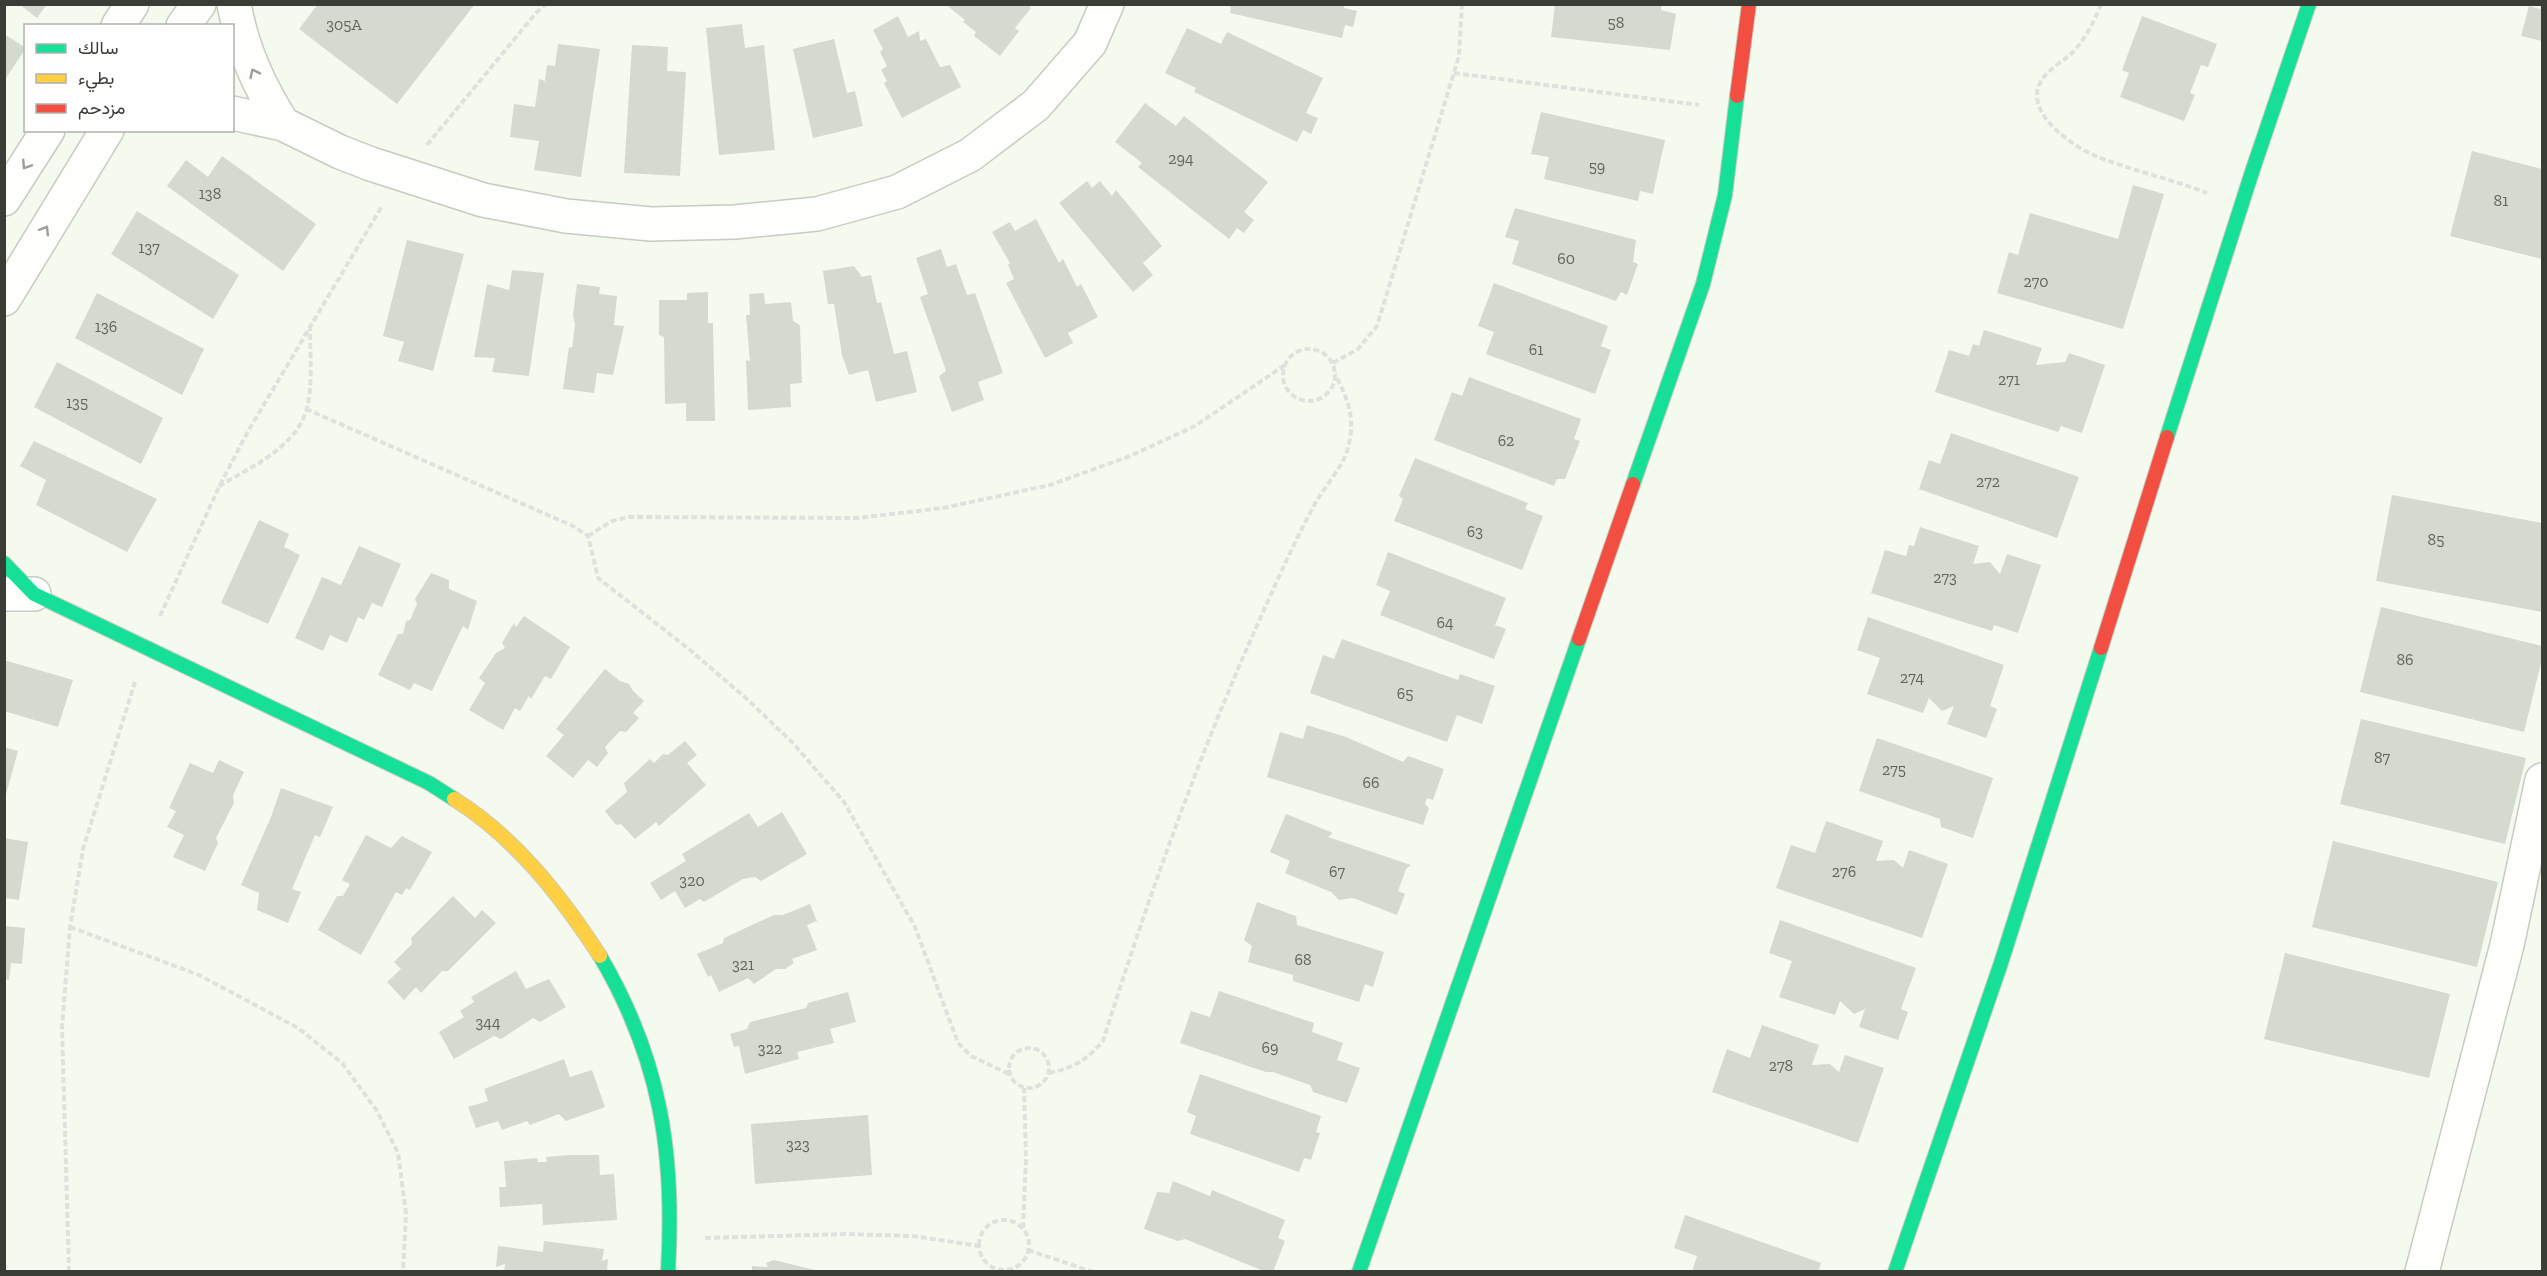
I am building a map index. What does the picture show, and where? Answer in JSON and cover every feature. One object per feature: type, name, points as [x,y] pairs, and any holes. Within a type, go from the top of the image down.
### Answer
[{"type":"street","points":[[119,24],[132,4]]},
{"type":"street","points":[[184,24],[198,4]]},
{"type":"street","points":[[234,4],[239,30],[250,64],[283,124]]},
{"type":"street","points":[[234,113],[283,124],[340,152],[483,200],[577,217],[651,224],[735,222],[817,214],[897,192],[970,155],[1036,105],[1090,43],[1107,4]]},
{"type":"street","points":[[1359,1272],[1703,284],[1725,195],[1749,4]]},
{"type":"street","points":[[1896,1272],[1978,1031],[2073,738],[2240,205],[2309,4]]},
{"type":"street","points":[[4,199],[47,132]]},
{"type":"street","points":[[4,299],[14,261],[106,132]]},
{"type":"street","points":[[4,563],[19,594],[146,648],[429,783],[481,818],[530,864],[573,915],[609,972],[634,1024],[652,1076],[664,1130],[670,1184],[668,1272]]},
{"type":"street","points":[[2422,1272],[2507,945],[2542,780]]},
{"type":"path","points":[[69,1272],[62,1027],[70,927],[83,849],[146,648],[219,487],[272,389],[310,328],[362,236],[402,174],[536,13],[546,4]]},
{"type":"path","points":[[1333,363],[1358,349],[1377,326],[1454,73],[1461,44],[1462,4]]},
{"type":"path","points":[[2101,4],[2086,36],[2072,53],[2042,79],[2036,91],[2036,103],[2041,115],[2074,143],[2096,156],[2179,182],[2240,205]]},
{"type":"path","points":[[1454,73],[1735,109]]},
{"type":"path","points":[[219,487],[267,458],[291,437],[306,409],[310,378],[310,328]]},
{"type":"path","points":[[588,536],[612,522],[629,518],[857,519],[942,508],[1050,485],[1130,456],[1196,426],[1303,350],[1314,350],[1325,354],[1333,363],[1335,374],[1349,403],[1352,426],[1348,450],[1316,503],[1260,620],[1223,705],[1167,849],[1103,1041],[1089,1057],[1070,1068],[1049,1072]]},
{"type":"path","points":[[1285,364],[1283,376],[1286,387],[1293,396],[1304,401],[1316,400],[1326,395],[1333,386],[1335,374]]},
{"type":"path","points":[[306,409],[573,526],[588,536],[598,578],[689,649],[748,700],[792,742],[844,801],[915,927],[958,1043],[971,1056],[1010,1074]]},
{"type":"path","points":[[70,927],[199,975],[298,1028],[342,1063],[377,1111],[398,1153],[406,1213],[403,1272]]},
{"type":"path","points":[[1023,1048],[1034,1048],[1043,1053],[1049,1062],[1049,1072],[1044,1082],[1035,1088],[1024,1088],[1015,1083],[1010,1074],[1009,1063],[1014,1054],[1023,1048]]},
{"type":"path","points":[[1023,1229],[1026,1159],[1024,1088]]},
{"type":"path","points":[[1004,1220],[1014,1222],[1023,1229],[1028,1239],[1028,1250],[1024,1260],[1015,1269],[1004,1270],[984,1261],[979,1240],[984,1230],[993,1222],[1004,1220]]},
{"type":"path","points":[[670,1239],[845,1234],[913,1236],[979,1246]]},
{"type":"path","points":[[1028,1250],[1093,1272]]},
{"type":"building","points":[[19,4],[47,4],[37,18]]},
{"type":"building","points":[[318,4],[475,4],[397,104],[299,29]]},
{"type":"building","points":[[945,4],[1027,4],[1031,8],[1015,28],[1019,31],[1000,56],[974,36],[976,32]]},
{"type":"building","points":[[1223,4],[1344,4],[1344,8],[1357,11],[1353,27],[1345,25],[1342,38],[1230,13],[1231,7]]},
{"type":"building","points":[[1555,4],[1661,4],[1661,10],[1676,14],[1670,50],[1551,37]]},
{"type":"building","points":[[2541,5],[2542,41],[2521,36],[2529,6],[2540,9]]},
{"type":"building","points":[[898,16],[908,37],[919,31],[920,41],[926,39],[940,67],[950,65],[961,87],[902,118],[884,83],[887,81],[881,70],[887,66],[880,52],[883,49],[873,30]]},
{"type":"building","points":[[2142,16],[2217,44],[2208,67],[2201,65],[2190,93],[2195,95],[2184,121],[2120,97],[2129,73],[2122,70]]},
{"type":"building","points":[[742,24],[745,48],[764,45],[775,150],[719,155],[706,28]]},
{"type":"building","points":[[1187,28],[1221,44],[1227,32],[1323,78],[1306,113],[1318,118],[1311,134],[1303,130],[1297,142],[1194,92],[1196,88],[1165,73]]},
{"type":"building","points":[[4,34],[24,47],[24,51],[4,81]]},
{"type":"building","points":[[834,39],[847,93],[855,91],[863,126],[813,138],[793,49]]},
{"type":"building","points":[[558,44],[600,49],[581,177],[534,170],[539,141],[510,137],[514,104],[535,107],[539,79],[545,81],[547,65],[555,66]]},
{"type":"building","points":[[632,45],[668,47],[667,71],[686,72],[680,176],[624,173]]},
{"type":"building","points":[[1145,103],[1176,126],[1184,116],[1268,182],[1244,212],[1254,220],[1244,233],[1237,228],[1229,239],[1138,167],[1142,163],[1115,142]]},
{"type":"building","points":[[1541,112],[1665,140],[1653,194],[1640,191],[1638,201],[1544,179],[1549,157],[1531,154]]},
{"type":"building","points":[[2472,151],[2542,169],[2542,259],[2450,236]]},
{"type":"building","points":[[222,156],[316,224],[283,271],[167,186],[186,160],[208,177]]},
{"type":"building","points":[[1087,181],[1092,188],[1100,181],[1112,196],[1116,190],[1162,246],[1143,263],[1153,275],[1133,292],[1059,203]]},
{"type":"building","points":[[2133,185],[2164,194],[2123,329],[1997,293],[2009,252],[2018,255],[2030,213],[2118,239]]},
{"type":"building","points":[[1515,208],[1636,240],[1633,262],[1638,264],[1627,295],[1621,292],[1616,301],[1512,264],[1519,241],[1505,237]]},
{"type":"building","points":[[137,211],[239,275],[213,319],[111,254]]},
{"type":"building","points":[[1036,219],[1059,263],[1063,259],[1077,287],[1081,284],[1098,317],[1068,333],[1073,343],[1045,358],[1006,283],[1014,279],[1008,265],[1010,263],[992,232],[1010,222],[1015,231]]},
{"type":"building","points":[[407,240],[464,254],[433,371],[398,361],[404,342],[383,336]]},
{"type":"building","points":[[941,249],[947,267],[956,264],[967,295],[975,293],[1003,373],[978,382],[984,400],[952,412],[939,376],[946,371],[920,297],[928,294],[916,258]]},
{"type":"building","points":[[854,266],[862,277],[871,275],[877,303],[881,302],[894,354],[907,351],[917,392],[876,402],[868,370],[849,375],[842,355],[834,304],[828,304],[823,271]]},
{"type":"building","points":[[512,270],[544,273],[529,376],[492,372],[495,358],[474,357],[487,284],[509,290]]},
{"type":"building","points":[[1494,283],[1608,326],[1601,346],[1611,350],[1595,394],[1486,354],[1494,332],[1478,326]]},
{"type":"building","points":[[577,284],[600,287],[599,294],[617,296],[614,325],[624,326],[613,375],[597,373],[594,393],[563,389],[569,347],[572,348]]},
{"type":"building","points":[[708,292],[708,323],[713,323],[715,421],[686,421],[686,403],[665,404],[664,337],[659,335],[659,300],[687,300],[687,293]]},
{"type":"building","points":[[97,293],[204,349],[182,395],[75,338]]},
{"type":"building","points":[[764,293],[765,304],[791,302],[793,321],[800,325],[802,383],[790,384],[791,407],[748,410],[746,360],[750,361],[746,315],[750,315],[749,294]]},
{"type":"building","points":[[1984,330],[2042,348],[2036,365],[2065,362],[2069,353],[2105,365],[2082,433],[2061,426],[2058,432],[1935,392],[1949,350],[1969,356],[1973,344],[1979,346]]},
{"type":"building","points":[[57,362],[163,418],[141,464],[34,407]]},
{"type":"building","points":[[1469,377],[1581,419],[1574,439],[1580,441],[1565,479],[1557,479],[1554,486],[1434,440],[1452,392],[1462,396]]},
{"type":"building","points":[[1951,433],[2079,477],[2057,538],[1919,489],[1929,460],[1940,464]]},
{"type":"building","points":[[34,441],[157,499],[127,552],[36,505],[46,480],[20,466]]},
{"type":"building","points":[[1415,458],[1528,503],[1525,509],[1543,516],[1522,570],[1394,521],[1403,499],[1399,496]]},
{"type":"building","points":[[2392,495],[2542,523],[2542,612],[2376,581]]},
{"type":"building","points":[[259,520],[289,534],[284,547],[300,555],[268,624],[221,603]]},
{"type":"building","points":[[1920,527],[1979,546],[1973,564],[1990,562],[2000,574],[2007,554],[2041,565],[2018,633],[1994,625],[1992,631],[1871,593],[1885,550],[1906,556],[1909,545],[1914,546]]},
{"type":"building","points":[[359,546],[401,564],[382,607],[372,603],[364,620],[358,617],[347,643],[330,635],[323,651],[295,638],[322,577],[341,585]]},
{"type":"building","points":[[1388,552],[1506,598],[1495,625],[1506,629],[1494,659],[1380,615],[1390,591],[1376,585]]},
{"type":"building","points":[[431,573],[449,580],[449,589],[477,601],[468,630],[463,626],[432,691],[414,683],[410,690],[378,675],[398,634],[403,634],[406,621],[410,620],[417,604],[415,599]]},
{"type":"building","points":[[2381,607],[2542,646],[2542,659],[2524,732],[2360,692]]},
{"type":"building","points":[[524,616],[570,647],[551,679],[545,676],[531,699],[529,696],[520,711],[515,708],[503,730],[469,710],[485,683],[479,678],[496,653],[505,648],[502,643],[514,623],[516,627]]},
{"type":"building","points":[[1868,617],[2004,665],[1990,706],[1997,709],[1986,738],[1947,724],[1954,706],[1942,711],[1929,698],[1923,713],[1867,694],[1880,658],[1857,650]]},
{"type":"building","points":[[1342,639],[1458,680],[1460,674],[1495,686],[1482,724],[1457,715],[1447,742],[1310,693],[1323,655],[1334,659]]},
{"type":"building","points":[[4,660],[73,680],[58,727],[4,711]]},
{"type":"building","points":[[605,669],[620,681],[629,684],[644,701],[633,713],[639,718],[626,732],[620,731],[605,747],[608,753],[597,767],[588,760],[573,778],[546,756],[564,735],[556,729]]},
{"type":"building","points":[[2361,719],[2526,758],[2505,844],[2340,804]]},
{"type":"building","points":[[1307,725],[1346,737],[1403,762],[1408,756],[1444,769],[1433,800],[1427,798],[1425,804],[1429,808],[1423,825],[1267,777],[1280,732],[1303,739]]},
{"type":"building","points":[[1877,738],[1993,778],[1973,838],[1941,827],[1940,819],[1859,791]]},
{"type":"building","points":[[685,741],[697,755],[687,763],[706,785],[659,826],[656,822],[635,839],[621,824],[616,825],[605,811],[627,792],[624,783],[650,759],[654,763],[663,754],[668,755]]},
{"type":"building","points":[[4,747],[18,751],[5,798],[4,798]]},
{"type":"building","points":[[219,760],[244,772],[233,795],[234,803],[216,838],[218,843],[205,871],[173,857],[184,835],[167,827],[176,811],[169,808],[190,763],[213,773]]},
{"type":"building","points":[[281,788],[333,807],[320,837],[315,835],[292,889],[301,892],[288,923],[257,910],[259,893],[241,885],[271,817]]},
{"type":"building","points":[[782,812],[807,854],[761,881],[755,877],[743,879],[704,902],[700,899],[685,908],[675,891],[661,900],[650,883],[686,861],[682,854],[749,813],[758,827]]},
{"type":"building","points":[[1286,814],[1333,833],[1328,837],[1411,865],[1406,869],[1398,891],[1405,894],[1397,915],[1353,898],[1339,900],[1331,892],[1285,873],[1290,861],[1270,852]]},
{"type":"building","points":[[1826,821],[1883,841],[1876,861],[1894,860],[1903,868],[1909,850],[1948,864],[1922,938],[1776,888],[1791,845],[1815,853]]},
{"type":"building","points":[[366,835],[391,848],[402,836],[432,852],[410,890],[406,888],[402,895],[396,892],[361,955],[318,930],[337,896],[343,896],[350,884],[342,880]]},
{"type":"building","points":[[4,838],[28,842],[19,900],[4,898]]},
{"type":"building","points":[[2333,841],[2498,882],[2477,967],[2312,927]]},
{"type":"building","points":[[453,896],[475,918],[482,910],[496,923],[448,971],[442,971],[421,993],[416,987],[404,1000],[387,982],[401,969],[394,962],[412,944],[411,938]]},
{"type":"building","points":[[1257,902],[1296,916],[1297,925],[1384,952],[1373,987],[1365,984],[1359,1002],[1293,981],[1293,975],[1248,962],[1252,946],[1244,940]]},
{"type":"building","points":[[810,904],[817,921],[807,925],[817,950],[792,959],[794,963],[785,969],[776,969],[754,984],[748,978],[719,992],[711,975],[708,977],[697,954],[723,943],[724,938],[774,915],[783,915]]},
{"type":"building","points":[[1780,920],[1916,968],[1901,1009],[1908,1012],[1898,1040],[1859,1027],[1865,1009],[1854,1014],[1840,1001],[1835,1015],[1779,997],[1792,961],[1769,953]]},
{"type":"building","points":[[4,926],[25,928],[22,964],[11,963],[9,980],[4,979]]},
{"type":"building","points":[[2285,953],[2450,994],[2429,1078],[2264,1039]]},
{"type":"building","points":[[516,971],[526,989],[549,979],[566,1007],[540,1022],[533,1018],[501,1039],[494,1036],[454,1059],[439,1032],[464,1017],[460,1011],[474,1002],[471,997]]},
{"type":"building","points":[[1219,991],[1314,1023],[1312,1032],[1343,1043],[1337,1060],[1360,1068],[1347,1103],[1313,1092],[1310,1085],[1180,1043],[1191,1011],[1210,1017]]},
{"type":"building","points":[[848,992],[856,1022],[830,1029],[834,1043],[797,1052],[799,1059],[745,1074],[739,1046],[734,1047],[730,1034],[747,1029],[750,1022],[806,1008],[808,1003]]},
{"type":"building","points":[[1762,1025],[1819,1045],[1812,1065],[1830,1064],[1839,1072],[1845,1055],[1884,1068],[1858,1143],[1712,1092],[1727,1049],[1750,1058]]},
{"type":"building","points":[[564,1059],[570,1077],[592,1070],[605,1107],[566,1121],[559,1114],[530,1125],[527,1121],[502,1130],[498,1121],[476,1128],[468,1107],[488,1101],[484,1089]]},
{"type":"building","points":[[1200,1074],[1321,1116],[1316,1132],[1320,1133],[1311,1160],[1304,1158],[1299,1172],[1190,1134],[1196,1116],[1187,1112]]},
{"type":"building","points":[[868,1115],[872,1175],[755,1184],[751,1124]]},
{"type":"building","points":[[599,1155],[600,1175],[614,1174],[617,1220],[543,1225],[542,1204],[500,1207],[499,1187],[506,1187],[504,1161],[537,1158],[538,1162],[547,1162],[546,1157]]},
{"type":"building","points":[[1173,1181],[1210,1196],[1212,1190],[1285,1220],[1278,1238],[1285,1241],[1273,1272],[1266,1272],[1185,1239],[1178,1241],[1144,1229],[1157,1192],[1169,1193]]},
{"type":"building","points":[[1685,1215],[1821,1263],[1818,1272],[1692,1272],[1697,1256],[1674,1248]]},
{"type":"building","points":[[544,1241],[604,1249],[602,1261],[608,1259],[607,1272],[504,1272],[505,1264],[496,1267],[498,1246],[543,1252]]},
{"type":"building","points":[[774,1260],[819,1272],[752,1272],[752,1266],[768,1267],[766,1263]]},
{"type":"traffic: fast","points":[[2167,437],[2309,4]]},
{"type":"traffic: fast","points":[[1633,484],[1703,284],[1725,195],[1737,96]]},
{"type":"traffic: fast","points":[[4,563],[34,594],[429,783],[454,799]]},
{"type":"traffic: fast","points":[[1359,1272],[1579,639]]},
{"type":"traffic: fast","points":[[1895,1272],[2001,963],[2101,648]]},
{"type":"traffic: fast","points":[[600,956],[621,995],[637,1033],[660,1109],[669,1187],[668,1272]]},
{"type":"traffic: slow","points":[[454,799],[497,831],[535,869],[553,890],[600,956]]},
{"type":"traffic: jam","points":[[1737,96],[1749,4]]},
{"type":"traffic: jam","points":[[2101,648],[2167,437]]},
{"type":"traffic: jam","points":[[1579,639],[1633,484]]}]
